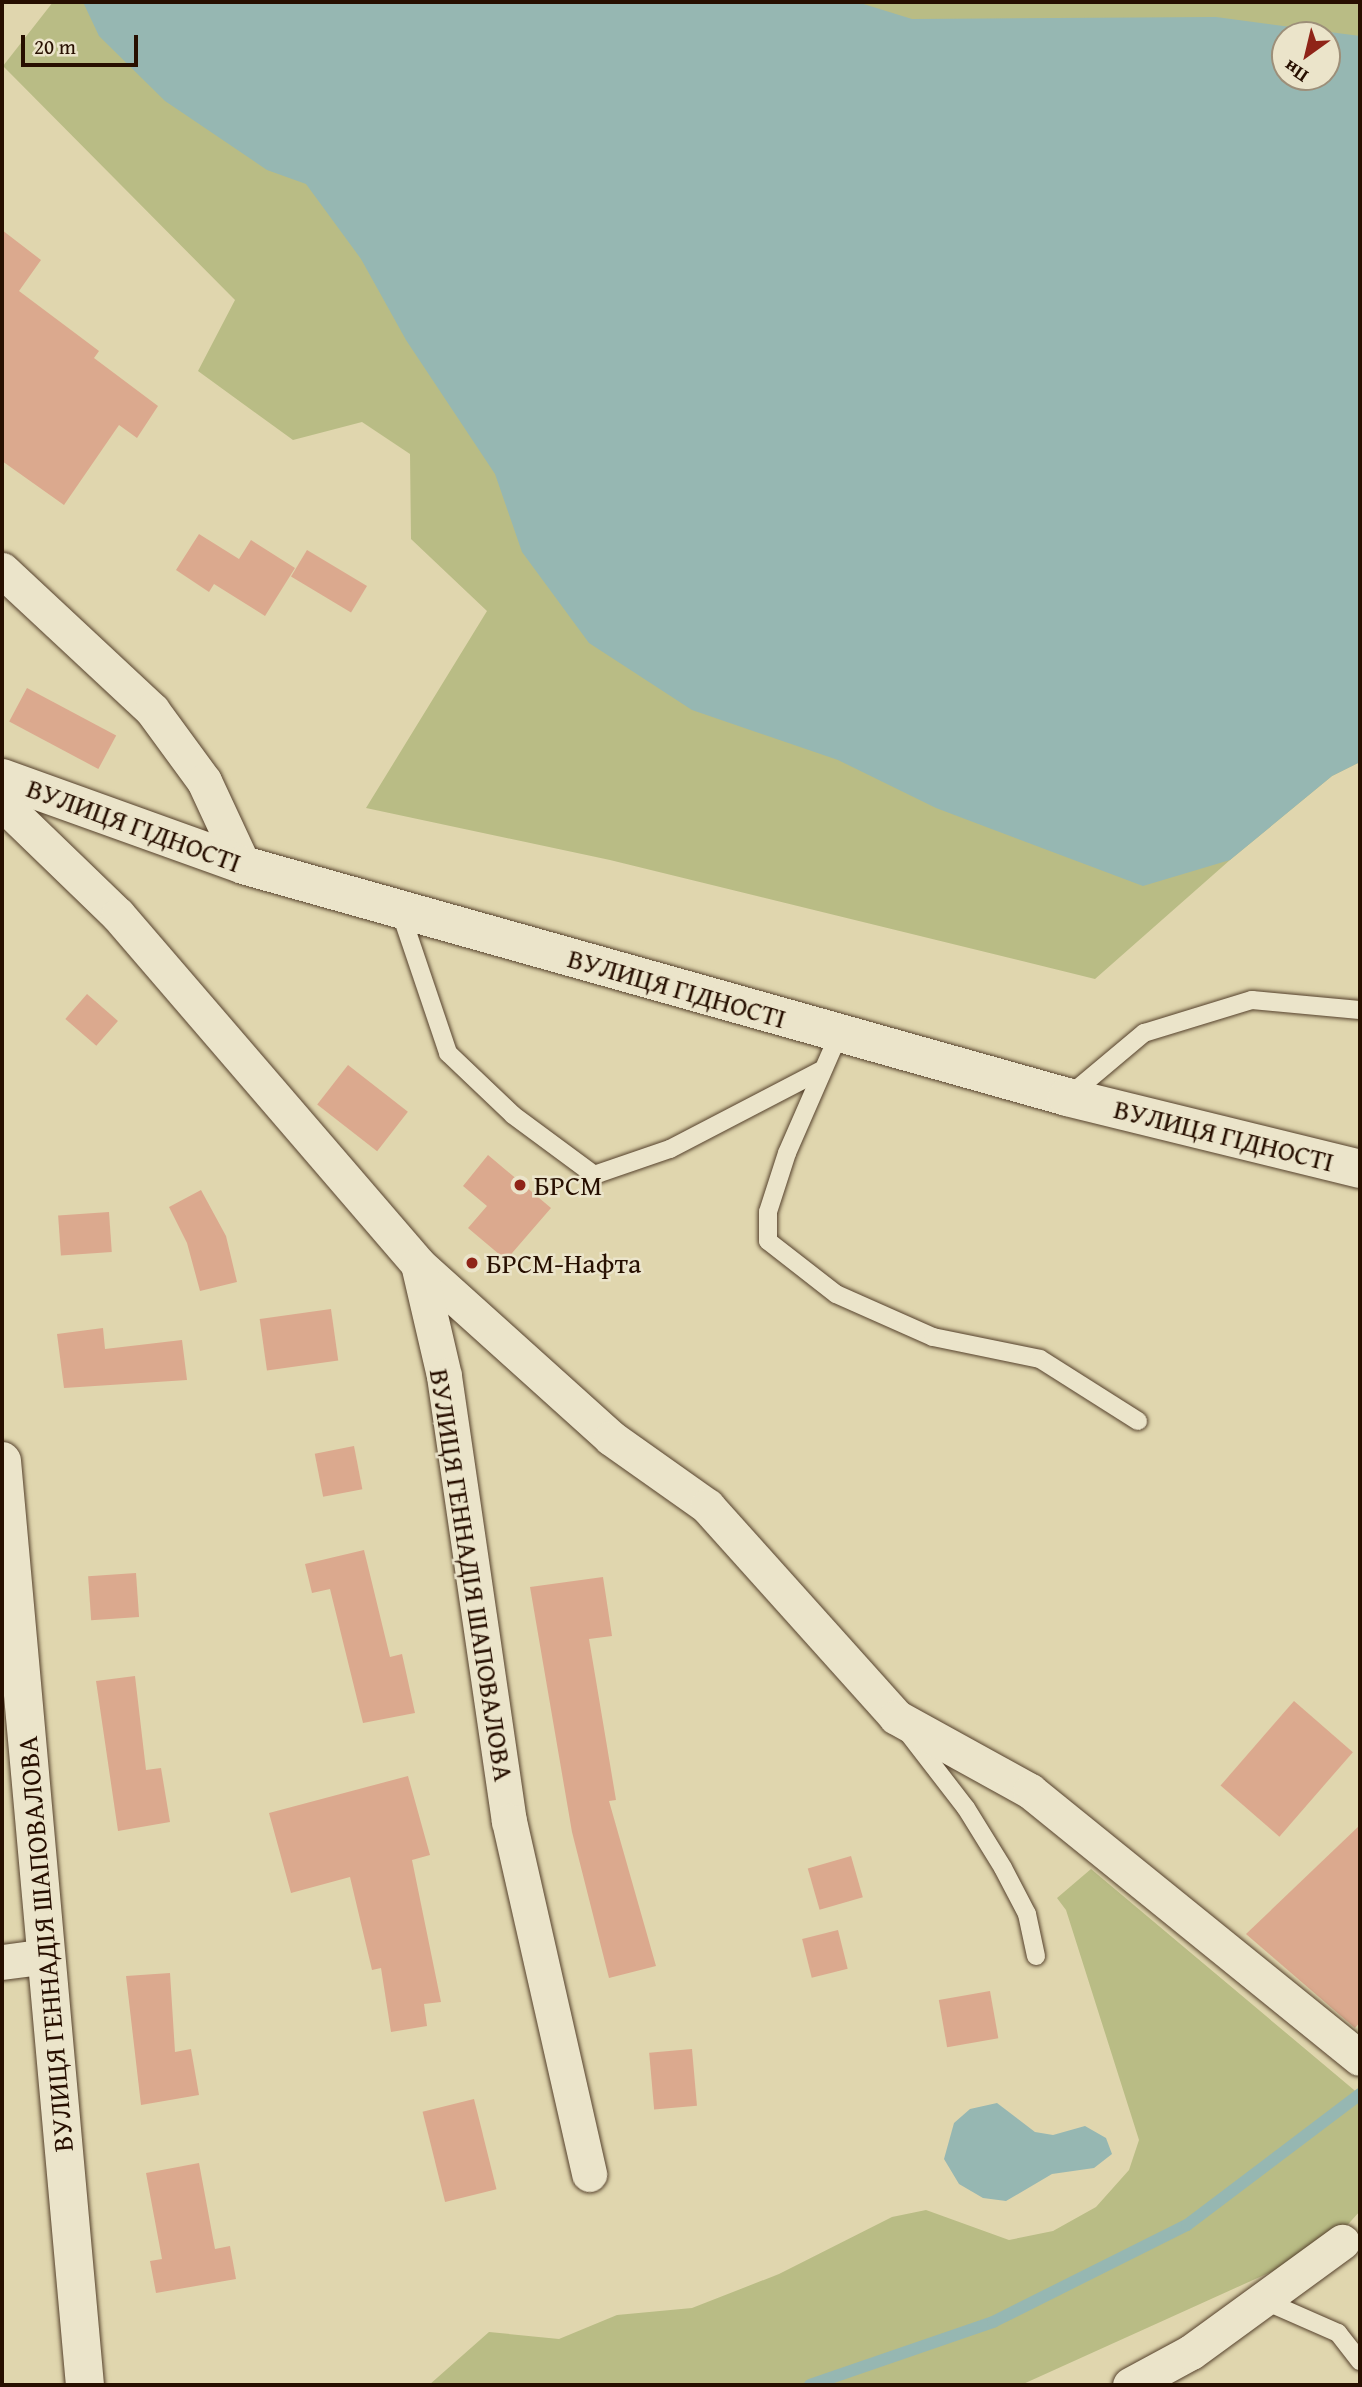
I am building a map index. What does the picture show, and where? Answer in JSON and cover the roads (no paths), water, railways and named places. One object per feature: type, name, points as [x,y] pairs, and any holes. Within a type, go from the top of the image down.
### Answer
[{"type":"main road","name":"ВУЛИЦЯ ГІДНОСТІ","points":[[2,778],[243,865],[1067,1097],[1360,1169]]},
{"type":"main road","name":"ВУЛИЦЯ ГЕННАДІЯ ШАПОВАЛОВА","points":[[2,1461],[85,2385]]},
{"type":"street","points":[[2,570],[152,710],[204,780],[243,865]]},
{"type":"street","points":[[2,803],[118,915],[418,1264],[611,1438],[707,1506],[896,1717],[1031,1791],[1354,2052]]},
{"type":"street","name":"ВУЛИЦЯ ГЕННАДІЯ ШАПОВАЛОВА","points":[[418,1264],[444,1376],[509,1821],[589,2174]]},
{"type":"street","points":[[2,1962],[47,1956]]},
{"type":"street","points":[[1130,2385],[1191,2352],[1342,2242]]},
{"type":"lane","points":[[399,908],[448,1053],[513,1115],[594,1175],[670,1149],[820,1071]]},
{"type":"lane","points":[[1067,1097],[1144,1033],[1252,1000],[1360,1010]]},
{"type":"lane","points":[[839,1034],[820,1071],[768,1212],[768,1241],[836,1294],[933,1337],[1040,1359],[1138,1421]]},
{"type":"lane","points":[[896,1717],[966,1808],[1003,1868],[1027,1914],[1036,1956]]},
{"type":"lane","points":[[1263,2300],[1338,2333],[1360,2361]]},
{"type":"water","points":[[83,2],[857,2],[912,19],[1216,17],[1271,24],[1271,91],[1341,91],[1341,33],[1360,36],[1360,762],[1332,776],[1230,860],[1143,886],[936,808],[838,760],[692,710],[589,643],[522,552],[495,474],[406,340],[361,259],[306,184],[267,170],[165,101],[99,36]]},
{"type":"water","points":[[997,2103],[1035,2132],[1053,2135],[1085,2126],[1106,2138],[1112,2154],[1094,2168],[1052,2174],[1006,2201],[983,2198],[959,2184],[944,2159],[954,2123],[970,2109]]},
{"type":"waterway","points":[[810,2385],[993,2322],[1187,2225],[1360,2094]]},
{"type":"place","name":"БРСМ","points":[[520,1185]]},
{"type":"place","name":"БРСМ-Нафта","points":[[472,1263]]}]
